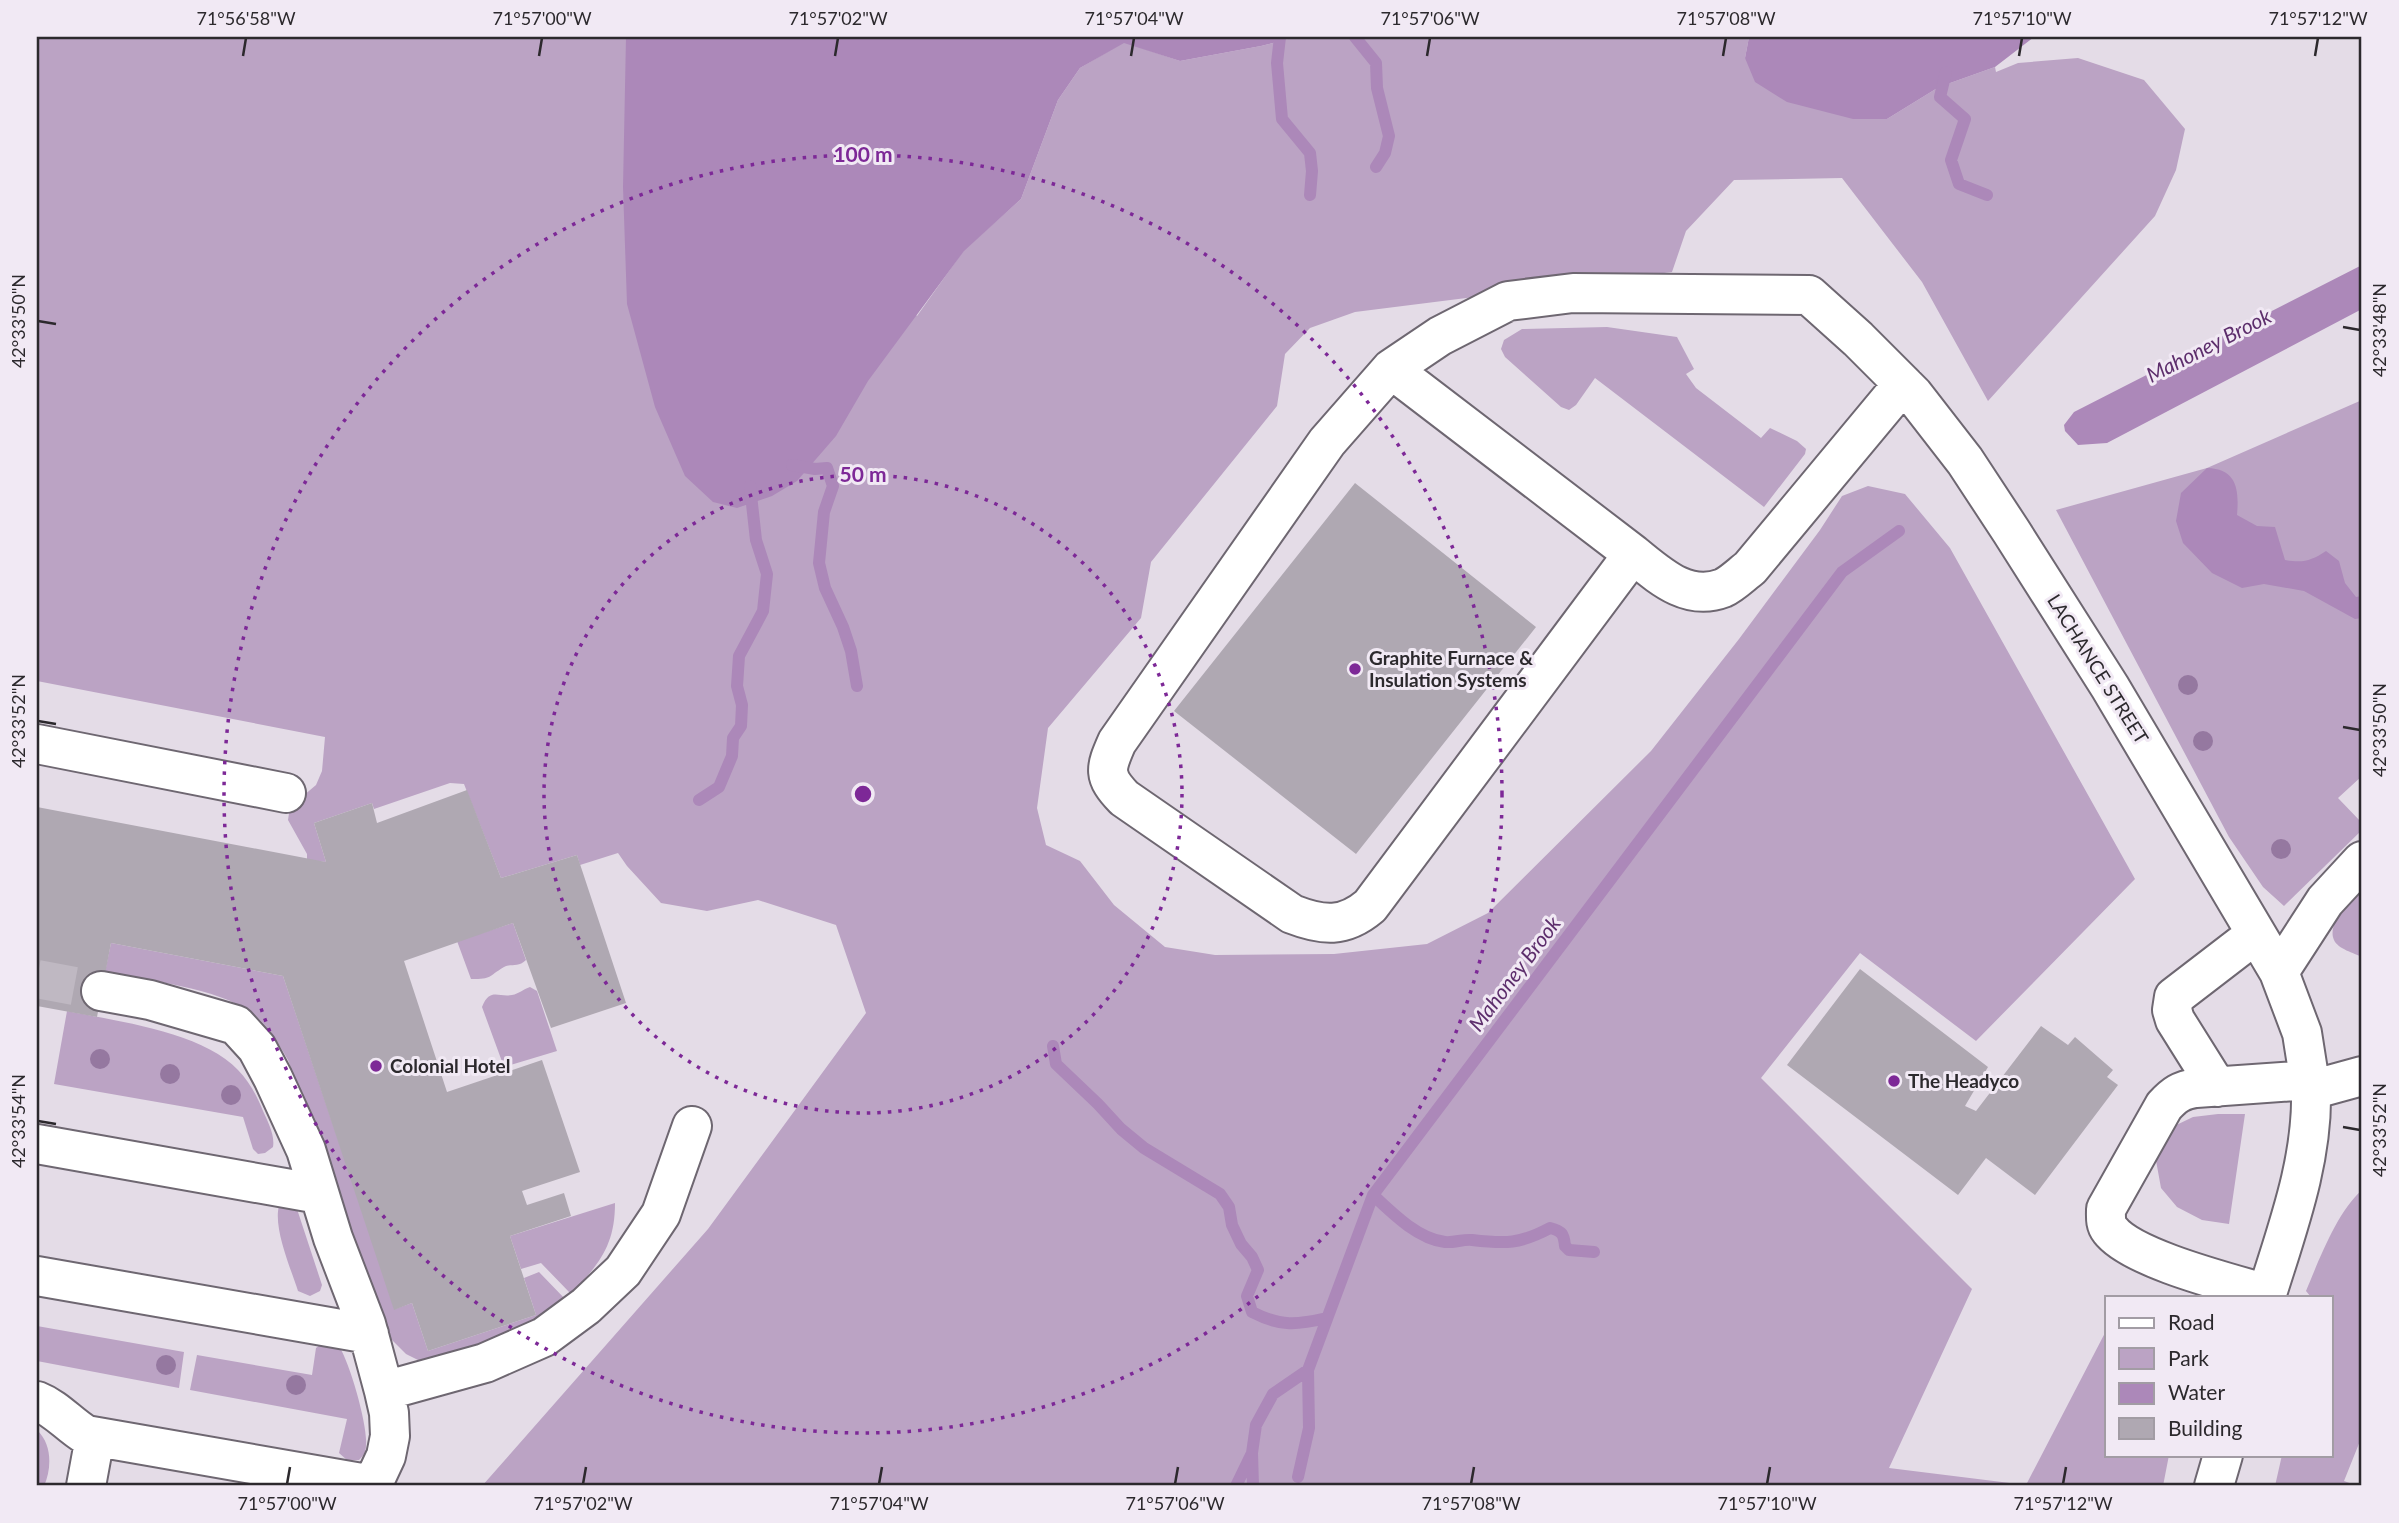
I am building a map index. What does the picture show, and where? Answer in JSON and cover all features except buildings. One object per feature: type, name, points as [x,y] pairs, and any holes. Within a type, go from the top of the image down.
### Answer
[{"type":"street","name":"LACHANCE STREET","points":[[1391,369],[1440,336],[1508,301],[1573,293],[1809,295],[1903,384],[1965,461],[2011,531],[2110,687],[2279,972],[2302,1033],[2312,1119],[2304,1171],[2266,1296]]},
{"type":"street","points":[[1633,554],[1370,906],[1356,918],[1335,923],[1315,923],[1292,914],[1124,798],[1112,785],[1107,764],[1117,742],[1327,442],[1391,369],[1633,554],[1670,583],[1697,593],[1724,588],[1750,568],[1903,384]]},
{"type":"street","points":[[37,744],[286,793]]},
{"type":"street","points":[[2279,972],[2326,901],[2362,862]]},
{"type":"street","points":[[2217,1087],[2175,1020],[2172,1010],[2174,997],[2256,934]]},
{"type":"street","points":[[37,1401],[63,1415],[86,1435],[373,1486],[386,1456],[390,1436],[389,1413],[369,1334],[306,1150],[288,1107],[257,1048],[236,1025],[150,1000],[101,991]]},
{"type":"street","points":[[2266,1296],[2156,1258],[2119,1239],[2106,1222],[2106,1209],[2164,1106],[2183,1090],[2310,1085],[2362,1076]]},
{"type":"street","points":[[384,1391],[485,1363],[544,1337],[586,1306],[623,1271],[661,1214],[692,1126]]},
{"type":"street","points":[[37,1143],[319,1194]]},
{"type":"street","points":[[37,1276],[369,1334]]},
{"type":"street","points":[[86,1486],[96,1437]]},
{"type":"street","points":[[2214,1486],[2223,1456]]},
{"type":"green space","points":[[37,37],[672,37],[917,316],[964,250],[1021,199],[1058,100],[1080,68],[1124,42],[1180,61],[1296,37],[1749,37],[1745,58],[1887,119],[1939,87],[1995,67],[1996,72],[2018,63],[2078,58],[2144,80],[2185,129],[2176,170],[2155,216],[1988,401],[1922,282],[1842,178],[1734,180],[1686,231],[1672,272],[1355,312],[1310,328],[1285,354],[1277,406],[1151,562],[1141,618],[1048,728],[1037,808],[1046,845],[1080,861],[1114,905],[1165,947],[1215,955],[1334,954],[1427,944],[1488,913],[1651,751],[1739,639],[1842,496],[1868,486],[1905,494],[1950,548],[2135,879],[1976,1041],[1860,953],[1761,1078],[1972,1289],[1889,1468],[2026,1485],[2105,1333],[2105,1456],[2169,1456],[2163,1486],[482,1486],[708,1229],[866,1013],[836,925],[758,900],[707,911],[661,903],[618,853],[580,865],[577,855],[501,878],[464,784],[450,783],[374,809],[372,803],[314,823],[326,862],[307,860],[307,854],[288,820],[290,807],[316,785],[322,771],[325,737],[37,681]]},
{"type":"green space","points":[[1607,327],[1677,337],[1694,369],[1686,374],[1696,388],[1761,438],[1770,428],[1797,441],[1806,449],[1805,454],[1764,507],[1595,378],[1576,405],[1569,410],[1561,407],[1505,357],[1501,349],[1504,340],[1522,329]]},
{"type":"green space","points":[[2362,400],[2362,776],[2338,798],[2362,823],[2362,830],[2284,906],[2263,887],[2229,837],[2056,510],[2207,468]]},
{"type":"green space","points":[[2362,882],[2362,957],[2339,946],[2333,933],[2337,918]]},
{"type":"green space","points":[[513,923],[526,960],[504,967],[487,978],[471,979],[457,941]]},
{"type":"green space","points":[[111,943],[283,976],[395,1309],[412,1303],[428,1351],[536,1315],[524,1278],[539,1272],[567,1301],[499,1347],[424,1363],[406,1354],[389,1337],[381,1319],[288,1060],[272,1035],[252,1013],[220,997],[181,986],[105,972]]},
{"type":"green space","points":[[530,987],[537,991],[557,1051],[504,1067],[482,1007],[492,995],[517,994]]},
{"type":"green space","points":[[67,1011],[158,1030],[203,1046],[223,1057],[238,1070],[252,1089],[271,1129],[273,1147],[258,1154],[253,1149],[243,1117],[54,1084]]},
{"type":"green space","points":[[2245,1114],[2229,1224],[2202,1220],[2177,1207],[2161,1188],[2155,1155],[2168,1129],[2193,1117]]},
{"type":"green space","points":[[2362,1190],[2362,1436],[2344,1481],[2358,1486],[2275,1486],[2282,1456],[2332,1456],[2332,1296],[2310,1296],[2306,1291],[2337,1223]]},
{"type":"green space","points":[[615,1203],[612,1231],[604,1253],[571,1294],[541,1263],[521,1269],[510,1236]]},
{"type":"green space","points":[[279,1206],[297,1209],[322,1285],[320,1291],[310,1296],[298,1291],[287,1260],[278,1225]]},
{"type":"green space","points":[[37,1326],[184,1352],[179,1388],[37,1361]]},
{"type":"green space","points":[[320,1345],[340,1348],[353,1381],[366,1436],[365,1452],[359,1460],[347,1460],[339,1453],[347,1419],[190,1390],[197,1355],[312,1375],[316,1348]]},
{"type":"green space","points":[[37,1430],[46,1442],[49,1456],[44,1486],[37,1486]]},
{"type":"water","points":[[626,37],[1296,37],[1180,61],[1124,43],[1080,68],[1058,100],[1021,199],[964,251],[868,381],[836,436],[797,481],[772,496],[737,508],[713,502],[685,476],[655,407],[627,304],[623,187]]},
{"type":"water","points":[[1749,37],[2034,37],[1995,67],[1939,87],[1887,119],[1853,119],[1787,102],[1755,82],[1745,58]]},
{"type":"water","points":[[2362,265],[2362,309],[2107,443],[2078,445],[2065,431],[2064,425],[2074,412]]},
{"type":"water","points":[[2207,468],[2225,472],[2231,477],[2237,490],[2237,515],[2257,526],[2275,527],[2285,560],[2307,560],[2326,551],[2339,561],[2345,583],[2356,597],[2362,596],[2362,618],[2355,619],[2304,591],[2264,584],[2242,588],[2212,573],[2183,543],[2176,521],[2181,493]]},
{"type":"waterway","points":[[1280,37],[1277,63],[1282,119],[1310,153],[1310,195]]},
{"type":"waterway","points":[[1355,37],[1376,63],[1377,88],[1389,136],[1385,153],[1376,167]]},
{"type":"waterway","points":[[1946,72],[1940,97],[1965,119],[1951,160],[1959,184],[1987,195]]},
{"type":"waterway","points":[[792,465],[827,468],[833,486],[824,512],[819,563],[825,588],[851,651],[857,686]]},
{"type":"waterway","points":[[699,800],[719,787],[732,756],[733,738],[741,726],[742,705],[737,686],[739,656],[763,611],[767,574],[756,540],[750,486]]},
{"type":"waterway","name":"Mahoney Brook","points":[[1253,1486],[1252,1453],[1256,1425],[1273,1394],[1308,1370],[1373,1195],[1842,572],[1899,531]]},
{"type":"waterway","points":[[1053,1046],[1056,1064],[1121,1129],[1144,1148],[1220,1194],[1229,1207],[1232,1225],[1241,1244],[1258,1270],[1247,1296],[1252,1312],[1289,1323],[1327,1318]]},
{"type":"waterway","points":[[1373,1195],[1415,1231],[1435,1240],[1512,1241],[1550,1228],[1562,1234],[1569,1250],[1594,1252]]},
{"type":"waterway","points":[[1298,1477],[1309,1428],[1308,1370]]},
{"type":"waterway","points":[[1236,1486],[1251,1455]]},
{"type":"tunnel","points":[[37,979],[101,991]]},
{"type":"place","name":"Graphite Furnace & Insulation Systems","points":[[1355,669]]},
{"type":"place","name":"Colonial Hotel","points":[[376,1066]]},
{"type":"place","name":"The Headyco","points":[[1894,1081]]}]
